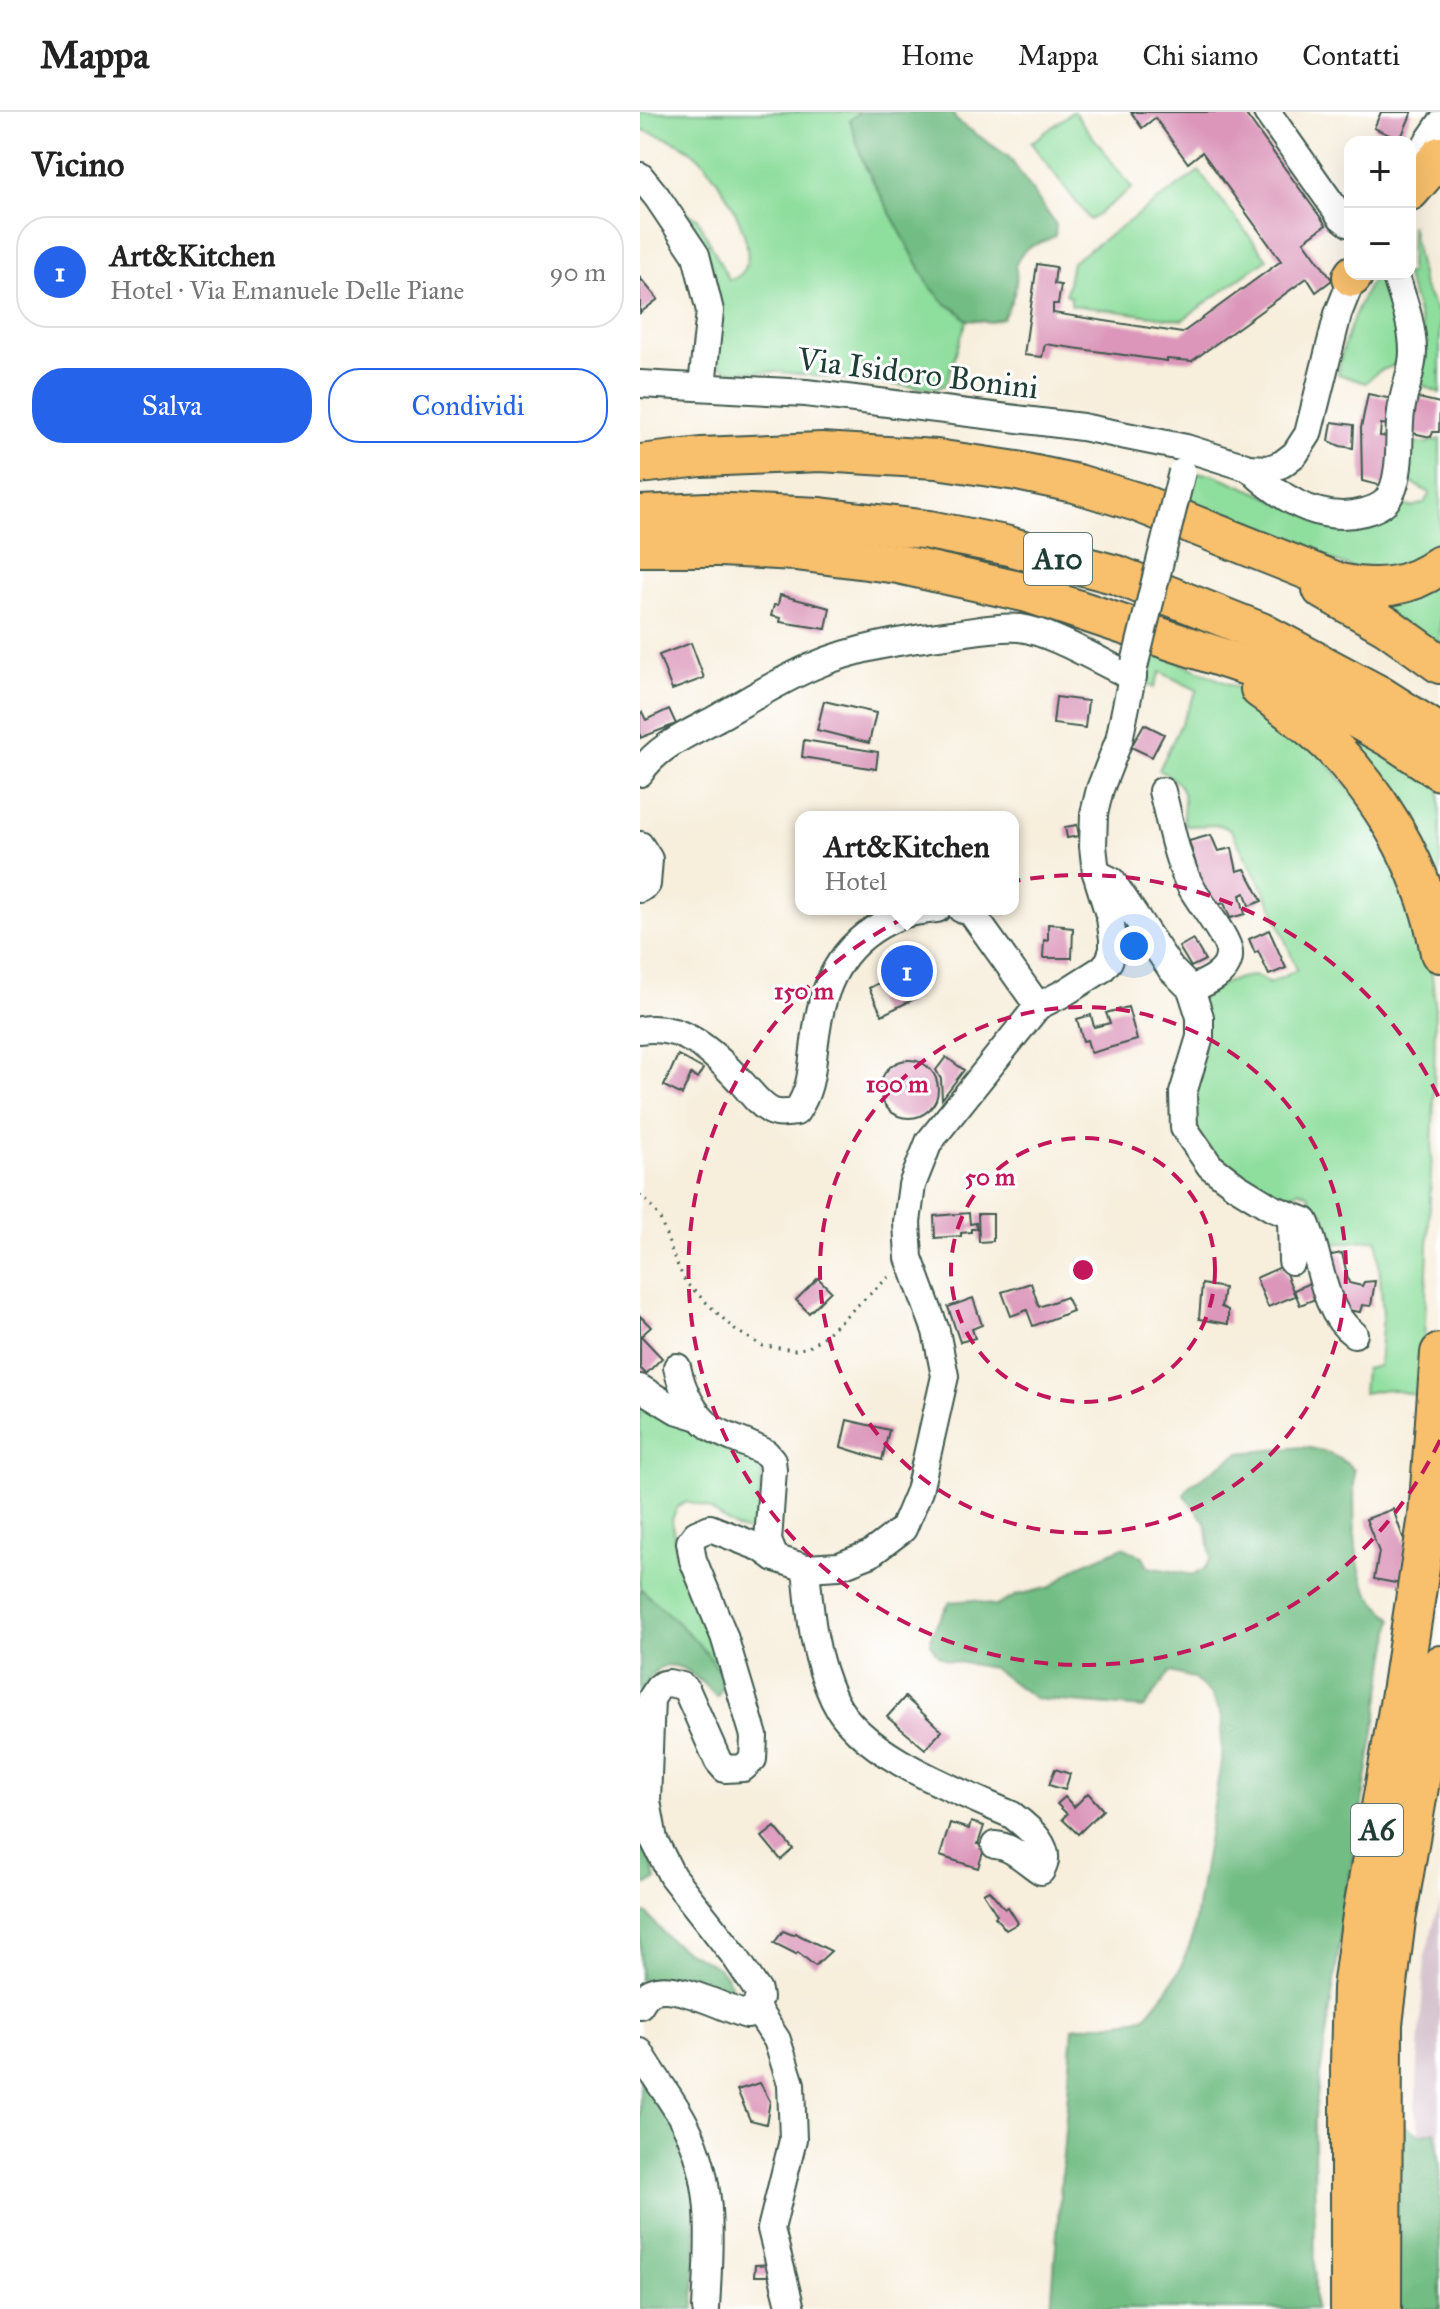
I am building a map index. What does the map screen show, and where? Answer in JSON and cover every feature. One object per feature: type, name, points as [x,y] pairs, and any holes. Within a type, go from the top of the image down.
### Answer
[{"type":"highway","points":[[1416,184],[1440,156]]},
{"type":"highway","name":"A10","points":[[640,464],[701,457],[821,452],[936,459],[1078,484],[1137,502],[1246,546],[1387,626],[1440,664]]},
{"type":"highway","name":"A10","points":[[640,492],[706,489],[820,493],[931,506],[1010,523],[1124,554],[1267,609],[1400,680],[1440,706]]},
{"type":"highway","name":"A10","points":[[640,515],[707,512],[820,517],[929,530],[1005,545],[1117,575],[1261,632],[1379,695],[1440,734]]},
{"type":"highway","points":[[1246,546],[1340,583],[1361,587],[1383,588],[1405,584],[1440,565]]},
{"type":"highway","name":"A10","points":[[640,547],[796,551],[898,564],[1028,593],[1253,668],[1317,697],[1392,739],[1440,771]]},
{"type":"highway","points":[[1173,643],[1253,684],[1300,719],[1356,774],[1400,838],[1435,924],[1440,953]]},
{"type":"highway","name":"A6","points":[[1350,2309],[1352,1988],[1362,1915],[1434,1508],[1440,1353]]},
{"type":"highway","name":"A6","points":[[1382,2309],[1383,2024],[1396,1920],[1440,1665]]},
{"type":"street","points":[[1267,112],[1344,219]]},
{"type":"street","points":[[1416,159],[1440,124]]},
{"type":"street","points":[[640,176],[696,255],[710,311],[702,386]]},
{"type":"street","points":[[1249,468],[1269,469],[1282,464],[1295,454],[1308,434],[1338,314],[1351,280]]},
{"type":"street","points":[[1249,468],[1267,486],[1287,499],[1324,513],[1359,514],[1387,500],[1397,473],[1401,407],[1413,360],[1411,327],[1397,280]]},
{"type":"street","name":"Via Isidoro Bonini","points":[[640,384],[806,393],[1082,427],[1184,460],[1249,468]]},
{"type":"street","points":[[640,2005],[654,1991],[667,1989],[747,2015],[756,2008],[758,1991],[672,1876],[654,1840],[647,1801],[651,1699],[663,1684],[676,1684],[687,1691],[718,1761],[725,1769],[743,1768],[753,1759],[754,1736],[724,1636],[693,1560],[690,1542],[696,1534],[710,1528],[761,1548],[775,1558],[806,1568],[839,1566],[870,1554],[903,1529],[919,1491],[945,1376],[936,1331],[909,1258],[907,1222],[912,1185],[929,1142],[1038,1006],[1102,969],[1109,961],[1113,939],[1096,873],[1094,814],[1119,740],[1184,460]]},
{"type":"street","points":[[640,773],[662,750],[747,701],[810,667],[871,646],[997,628],[1020,628],[1041,633],[1134,670]]},
{"type":"street","points":[[1162,791],[1190,886],[1230,951],[1226,966],[1218,975],[1191,989]]},
{"type":"street","points":[[640,845],[649,859],[647,884],[640,889]]},
{"type":"street","points":[[1096,873],[1112,881],[1171,969],[1191,989],[1200,1017],[1200,1037],[1183,1093],[1184,1128],[1210,1166],[1257,1200],[1305,1221],[1316,1246],[1331,1307],[1341,1324],[1354,1334]]},
{"type":"street","points":[[640,1030],[652,1028],[685,1035],[704,1046],[757,1100],[772,1111],[796,1112],[810,1085],[816,1033],[838,963],[850,948],[877,927],[901,915]]},
{"type":"street","points":[[973,915],[1038,1006]]},
{"type":"street","points":[[1291,1217],[1292,1261]]},
{"type":"street","points":[[677,1367],[680,1381],[699,1417]]},
{"type":"street","points":[[640,1388],[676,1410],[699,1417],[713,1428],[766,1453],[772,1460],[768,1541],[775,1558]]},
{"type":"street","points":[[806,1568],[816,1651],[834,1702],[846,1719],[864,1737],[907,1766],[1019,1820],[1038,1839],[1045,1852],[1044,1866],[1041,1871],[1012,1850],[995,1845]]},
{"type":"street","points":[[756,2008],[777,2040],[791,2084],[793,2140],[771,2229],[791,2309]]},
{"type":"street","points":[[640,2052],[687,2127],[704,2176],[710,2218],[706,2309]]},
{"type":"street","points":[[1350,2269],[1363,2309]]},
{"type":"path","points":[[640,1195],[659,1216],[686,1283],[735,1330],[763,1346],[795,1350],[809,1347],[909,1258]]},
{"type":"shaded area","points":[[1440,1901],[1440,2166],[1434,2131],[1421,2135],[1415,2111],[1425,1956]]},
{"type":"green space","points":[[640,112],[860,112],[850,120],[864,164],[929,285],[946,304],[967,320],[945,385],[933,389],[780,372],[729,371],[720,366],[717,361],[717,292],[712,266],[704,248],[678,211],[697,218],[729,280],[743,272],[747,258],[746,240],[729,199],[705,165],[684,146],[640,129]]},
{"type":"green space","points":[[860,112],[952,112],[956,120],[1009,157],[1056,225],[1055,236],[1027,249],[1019,258],[1015,266],[1014,293],[1003,318],[991,322],[967,320],[946,304],[929,285],[864,164],[850,120]]},
{"type":"green space","points":[[1072,112],[1132,188],[1090,220],[1031,143]]},
{"type":"green space","points":[[1199,171],[1267,259],[1182,320],[1071,305],[1071,297],[1066,294],[1072,262]]},
{"type":"green space","points":[[1416,250],[1423,286],[1440,317],[1440,393],[1415,382],[1426,345],[1407,280],[1416,280]]},
{"type":"green space","points":[[1373,280],[1391,280],[1402,359],[1376,373],[1366,383],[1338,374],[1352,322]]},
{"type":"green space","points":[[1440,439],[1440,550],[1376,577],[1187,504],[1191,478],[1198,473],[1213,474],[1314,516],[1382,511],[1400,505],[1412,507],[1424,503],[1430,493],[1402,478],[1408,443]]},
{"type":"green space","points":[[1440,576],[1440,653],[1367,598]]},
{"type":"green space","points":[[1151,650],[1240,689],[1298,727],[1376,821],[1428,940],[1435,1003],[1434,1100],[1422,1396],[1387,1389],[1363,1393],[1365,1369],[1379,1366],[1383,1314],[1377,1239],[1333,1244],[1323,1213],[1313,1206],[1309,1195],[1299,1190],[1281,1203],[1220,1163],[1190,1123],[1199,996],[1244,977],[1257,977],[1269,984],[1297,970],[1271,904],[1231,830],[1220,825],[1186,826],[1181,788],[1159,770],[1197,690],[1160,672],[1154,688],[1141,682]]},
{"type":"green space","points":[[1341,722],[1440,783],[1440,911],[1334,735]]},
{"type":"green space","points":[[640,1404],[680,1427],[742,1452],[762,1468],[757,1533],[736,1528],[708,1508],[686,1501],[677,1508],[672,1519],[676,1552],[720,1658],[719,1673],[703,1649],[640,1588]]},
{"type":"green space","points":[[1303,1447],[1331,1454],[1354,1470],[1355,1535],[1360,1569],[1371,1596],[1393,1619],[1314,2117],[1315,2309],[1051,2309],[1073,2028],[1146,2016],[1179,1971],[1192,1939],[1221,1762],[1222,1716],[1211,1694],[1193,1678],[1170,1672],[1144,1708],[1036,1699],[992,1668],[947,1660],[937,1654],[931,1644],[932,1632],[950,1602],[973,1600],[996,1606],[1017,1595],[1051,1587],[1078,1566],[1123,1547],[1143,1557],[1148,1567],[1194,1575],[1204,1569],[1211,1558],[1206,1523],[1184,1495],[1190,1485],[1239,1453]]},
{"type":"green space","points":[[640,1588],[709,1657],[722,1682],[717,1697],[687,1670],[663,1666],[650,1677],[640,1711]]},
{"type":"green space","points":[[640,1775],[656,1880],[649,1884],[640,1884]]},
{"type":"green space","points":[[647,1913],[673,1942],[718,1968],[730,1983],[733,1994],[640,1980],[640,1914]]},
{"type":"green space","points":[[640,2076],[680,2138],[692,2177],[696,2222],[694,2309],[640,2309]]},
{"type":"green space","points":[[1396,2121],[1421,2135],[1435,2131],[1440,2166],[1440,2309],[1397,2309]]},
{"type":"building","points":[[1131,112],[1244,112],[1326,225],[1304,241],[1332,280],[1316,292],[1307,278],[1192,361],[1167,361],[1045,344],[1042,357],[1024,355],[1037,264],[1056,267],[1054,284],[1061,285],[1058,304],[1053,304],[1053,313],[1182,333],[1281,261],[1202,152],[1188,163],[1155,118],[1142,128]]},
{"type":"building","points":[[1381,112],[1412,112],[1402,136],[1391,136],[1374,128]]},
{"type":"building","points":[[640,278],[658,299],[640,313]]},
{"type":"building","points":[[1368,394],[1397,400],[1393,425],[1381,424],[1380,436],[1393,437],[1386,487],[1362,481],[1361,428]]},
{"type":"building","points":[[1410,396],[1440,403],[1439,432],[1433,432],[1431,437],[1403,431]]},
{"type":"building","points":[[1332,422],[1354,425],[1353,448],[1329,441]]},
{"type":"building","points":[[780,595],[830,608],[826,629],[780,622],[781,618],[771,616]]},
{"type":"building","points":[[691,643],[704,678],[672,690],[659,655]]},
{"type":"building","points":[[1056,697],[1088,701],[1085,728],[1053,724]]},
{"type":"building","points":[[824,701],[876,713],[869,743],[817,730]]},
{"type":"building","points":[[669,709],[676,724],[640,738],[640,713],[646,720]]},
{"type":"building","points":[[1144,724],[1164,734],[1152,757],[1131,747]]},
{"type":"building","points":[[804,740],[878,752],[876,769],[802,757]]},
{"type":"building","points":[[1077,825],[1079,836],[1067,838],[1065,827]]},
{"type":"building","points":[[1211,835],[1218,851],[1232,848],[1237,871],[1245,869],[1262,901],[1249,906],[1245,893],[1240,895],[1245,914],[1230,918],[1224,903],[1209,907],[1189,841]]},
{"type":"building","points":[[1048,924],[1073,928],[1072,958],[1043,958],[1044,940],[1048,941]]},
{"type":"building","points":[[1269,930],[1286,968],[1269,975],[1249,939]]},
{"type":"building","points":[[1193,939],[1205,960],[1191,967],[1179,947]]},
{"type":"building","points":[[904,965],[911,980],[907,982],[916,998],[882,1015],[869,988],[895,975],[893,970]]},
{"type":"building","points":[[1128,1007],[1137,1040],[1091,1053],[1087,1040],[1083,1041],[1077,1019],[1091,1015],[1094,1027],[1110,1023],[1106,1013]]},
{"type":"building","points":[[678,1055],[703,1069],[697,1079],[691,1074],[682,1095],[664,1086]]},
{"type":"building","points":[[946,1057],[964,1070],[942,1099],[941,1079],[936,1070]]},
{"type":"building","points":[[909,1060],[930,1068],[938,1089],[930,1110],[909,1118],[888,1110],[880,1089],[888,1068]]},
{"type":"building","points":[[969,1213],[970,1224],[976,1223],[977,1229],[961,1233],[961,1236],[935,1238],[934,1216]]},
{"type":"building","points":[[978,1214],[993,1214],[993,1241],[979,1242]]},
{"type":"building","points":[[1342,1253],[1349,1283],[1362,1286],[1364,1282],[1375,1281],[1371,1306],[1362,1305],[1360,1312],[1341,1309],[1327,1256]]},
{"type":"building","points":[[1283,1266],[1295,1296],[1268,1307],[1256,1278]]},
{"type":"building","points":[[818,1278],[831,1291],[809,1313],[796,1300]]},
{"type":"building","points":[[1316,1280],[1323,1296],[1300,1305],[1294,1290]]},
{"type":"building","points":[[1031,1283],[1039,1307],[1066,1297],[1073,1311],[1033,1326],[1027,1310],[1011,1316],[1002,1292]]},
{"type":"building","points":[[1202,1284],[1224,1288],[1221,1307],[1228,1310],[1228,1324],[1199,1319]]},
{"type":"building","points":[[973,1298],[982,1325],[972,1329],[975,1338],[960,1342],[948,1307]]},
{"type":"building","points":[[640,1316],[651,1327],[641,1336],[662,1358],[646,1374],[640,1368]]},
{"type":"building","points":[[847,1420],[889,1430],[882,1460],[841,1447]]},
{"type":"building","points":[[1393,1509],[1406,1546],[1401,1584],[1374,1579],[1379,1552],[1366,1519]]},
{"type":"building","points":[[905,1697],[942,1731],[925,1749],[887,1717]]},
{"type":"building","points":[[1055,1769],[1070,1774],[1065,1790],[1049,1785]]},
{"type":"building","points":[[1088,1793],[1103,1810],[1078,1834],[1062,1819],[1067,1814],[1057,1804],[1065,1797],[1074,1807]]},
{"type":"building","points":[[971,1822],[984,1826],[978,1844],[985,1846],[978,1868],[940,1856],[950,1823],[969,1829]]},
{"type":"building","points":[[775,1827],[793,1849],[781,1860],[762,1837]]},
{"type":"building","points":[[989,1890],[1005,1909],[1008,1907],[1018,1923],[1006,1930],[995,1917],[997,1915],[983,1893]]},
{"type":"building","points":[[783,1931],[795,1933],[831,1951],[815,1966],[798,1952],[796,1954],[774,1943]]},
{"type":"building","points":[[760,2083],[770,2101],[766,2124],[750,2120],[737,2090]]},
{"type":"building","points":[[776,2264],[776,2276],[754,2276],[755,2265]]},
{"type":"place","name":"Art&Kitchen","points":[[907,971]]}]
